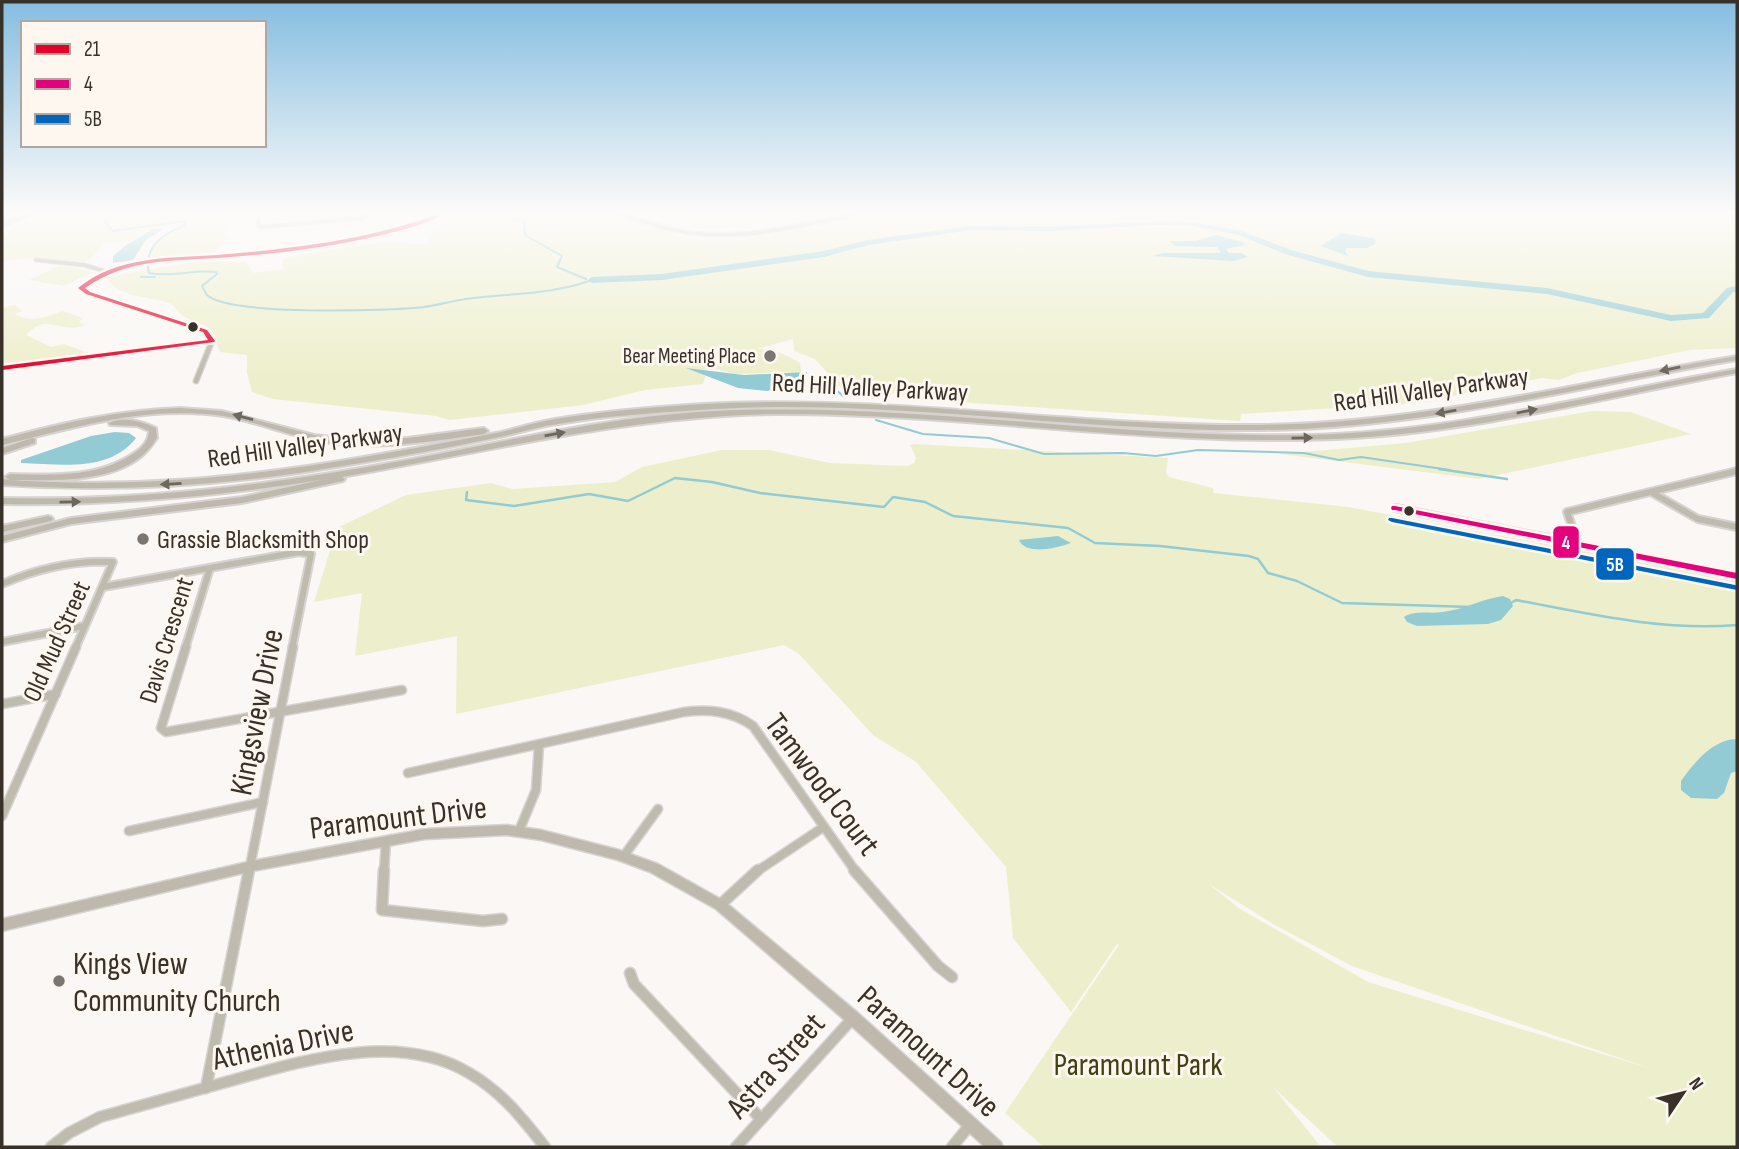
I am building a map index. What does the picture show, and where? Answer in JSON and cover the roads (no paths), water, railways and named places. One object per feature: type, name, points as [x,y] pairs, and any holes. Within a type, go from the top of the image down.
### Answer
[{"type":"highway","name":"Red Hill Valley Parkway","points":[[2,482],[119,486],[237,478],[502,435],[528,427],[611,415],[746,404],[810,404],[1185,427],[1299,428],[1425,415],[1737,358]]},
{"type":"highway","name":"Red Hill Valley Parkway","points":[[2,501],[88,501],[179,496],[299,480],[617,424],[703,415],[818,412],[1211,437],[1347,436],[1436,428],[1737,371]]},
{"type":"highway","points":[[2,442],[108,418],[162,411],[208,411],[242,417],[305,436],[355,443],[396,442],[528,427]]},
{"type":"highway","points":[[2,449],[108,418]]},
{"type":"highway","points":[[2,449],[109,423],[138,423],[150,428],[153,434],[149,444],[136,456],[98,472],[57,477],[2,477]]},
{"type":"highway","points":[[2,539],[71,521],[214,503],[303,487],[440,456]]},
{"type":"highway","points":[[2,530],[89,513],[214,503]]},
{"type":"main road","points":[[2,368],[212,341],[208,333],[195,327],[88,293],[80,288],[87,281],[127,267]]},
{"type":"main road","points":[[184,345],[202,337],[195,327]]},
{"type":"main road","points":[[1578,544],[1737,576]]},
{"type":"main road","name":"Paramount Drive","points":[[2,925],[252,866],[386,841],[425,834],[519,831],[623,857],[654,868],[720,905],[853,1018],[996,1147]]},
{"type":"street","points":[[90,267],[108,272]]},
{"type":"street","points":[[196,381],[212,341]]},
{"type":"street","points":[[1395,508],[1578,544],[1567,512],[1737,471]]},
{"type":"street","points":[[1651,492],[1698,519],[1737,527]]},
{"type":"street","name":"Kingsview Drive","points":[[103,587],[299,552],[311,554],[252,866],[206,1088]]},
{"type":"street","name":"Old Mud Street","points":[[2,584],[33,573],[110,561],[113,565],[4,805],[2,816]]},
{"type":"street","name":"Davis Crescent","points":[[210,568],[161,727],[166,732],[182,731],[280,712]]},
{"type":"street","points":[[2,642],[84,626]]},
{"type":"street","points":[[280,712],[402,690]]},
{"type":"street","points":[[2,704],[56,694]]},
{"type":"street","name":"Tamwood Court","points":[[408,773],[684,712],[708,710],[730,714],[754,726],[822,828],[938,966],[952,977]]},
{"type":"street","points":[[519,831],[532,806],[540,778],[539,745]]},
{"type":"street","points":[[129,831],[263,802]]},
{"type":"street","points":[[623,857],[659,809]]},
{"type":"street","points":[[720,905],[759,869],[822,828]]},
{"type":"street","points":[[386,841],[382,910],[482,921],[502,919]]},
{"type":"street","points":[[630,973],[634,984],[761,1119]]},
{"type":"street","name":"Astra Street","points":[[736,1147],[853,1018]]},
{"type":"street","name":"Athenia Drive","points":[[51,1147],[69,1133],[100,1117],[305,1061],[355,1051],[389,1051],[427,1056],[452,1064],[495,1089],[545,1147]]},
{"type":"street","points":[[953,1147],[970,1124]]},
{"type":"water","points":[[686,368],[744,375],[807,372],[807,377],[803,382],[767,391],[738,388]]},
{"type":"water","points":[[129,433],[136,438],[125,449],[98,462],[67,465],[21,463],[21,460],[91,436]]},
{"type":"water","points":[[1058,536],[1071,543],[1035,549],[1028,548],[1019,540]]},
{"type":"water","points":[[1503,596],[1510,599],[1513,606],[1501,620],[1488,624],[1417,626],[1407,622],[1404,617],[1418,613],[1451,611]]},
{"type":"water","points":[[1737,739],[1737,771],[1731,773],[1724,793],[1717,799],[1691,798],[1681,790],[1681,781],[1705,753],[1720,743]]},
{"type":"waterway","points":[[148,267],[149,273],[166,275],[216,272],[217,274],[202,286],[207,295],[221,302],[276,309],[424,307],[466,299],[545,291],[592,280]]},
{"type":"waterway","points":[[557,267],[586,279]]},
{"type":"waterway","points":[[592,280],[662,277],[735,267]]},
{"type":"waterway","points":[[1341,267],[1368,274],[1547,291],[1671,318],[1706,316],[1730,290],[1737,289]]},
{"type":"waterway","points":[[141,277],[155,277]]},
{"type":"waterway","points":[[812,380],[825,380],[843,396]]},
{"type":"waterway","points":[[876,420],[923,434],[989,438],[1044,454],[1123,453],[1156,456],[1198,450],[1304,453],[1339,460],[1361,457],[1450,470]]},
{"type":"waterway","points":[[1439,469],[1507,479]]},
{"type":"waterway","points":[[467,492],[466,500],[514,506],[589,494],[628,501],[675,478],[712,482],[760,493],[884,507],[893,497],[925,502],[953,516],[1068,528],[1095,543],[1160,546],[1249,556],[1258,559],[1268,573],[1297,581],[1342,603],[1471,607]]},
{"type":"waterway","points":[[1511,603],[1516,600],[1598,616],[1681,626],[1737,625]]},
{"type":"place","name":"Bear Meeting Place","points":[[770,356]]},
{"type":"place","name":"Grassie Blacksmith Shop","points":[[143,539]]},
{"type":"place","name":"Kings View Community Church","points":[[59,981]]},
{"type":"park label","name":"Paramount Park","points":[[1138,1064]]}]
